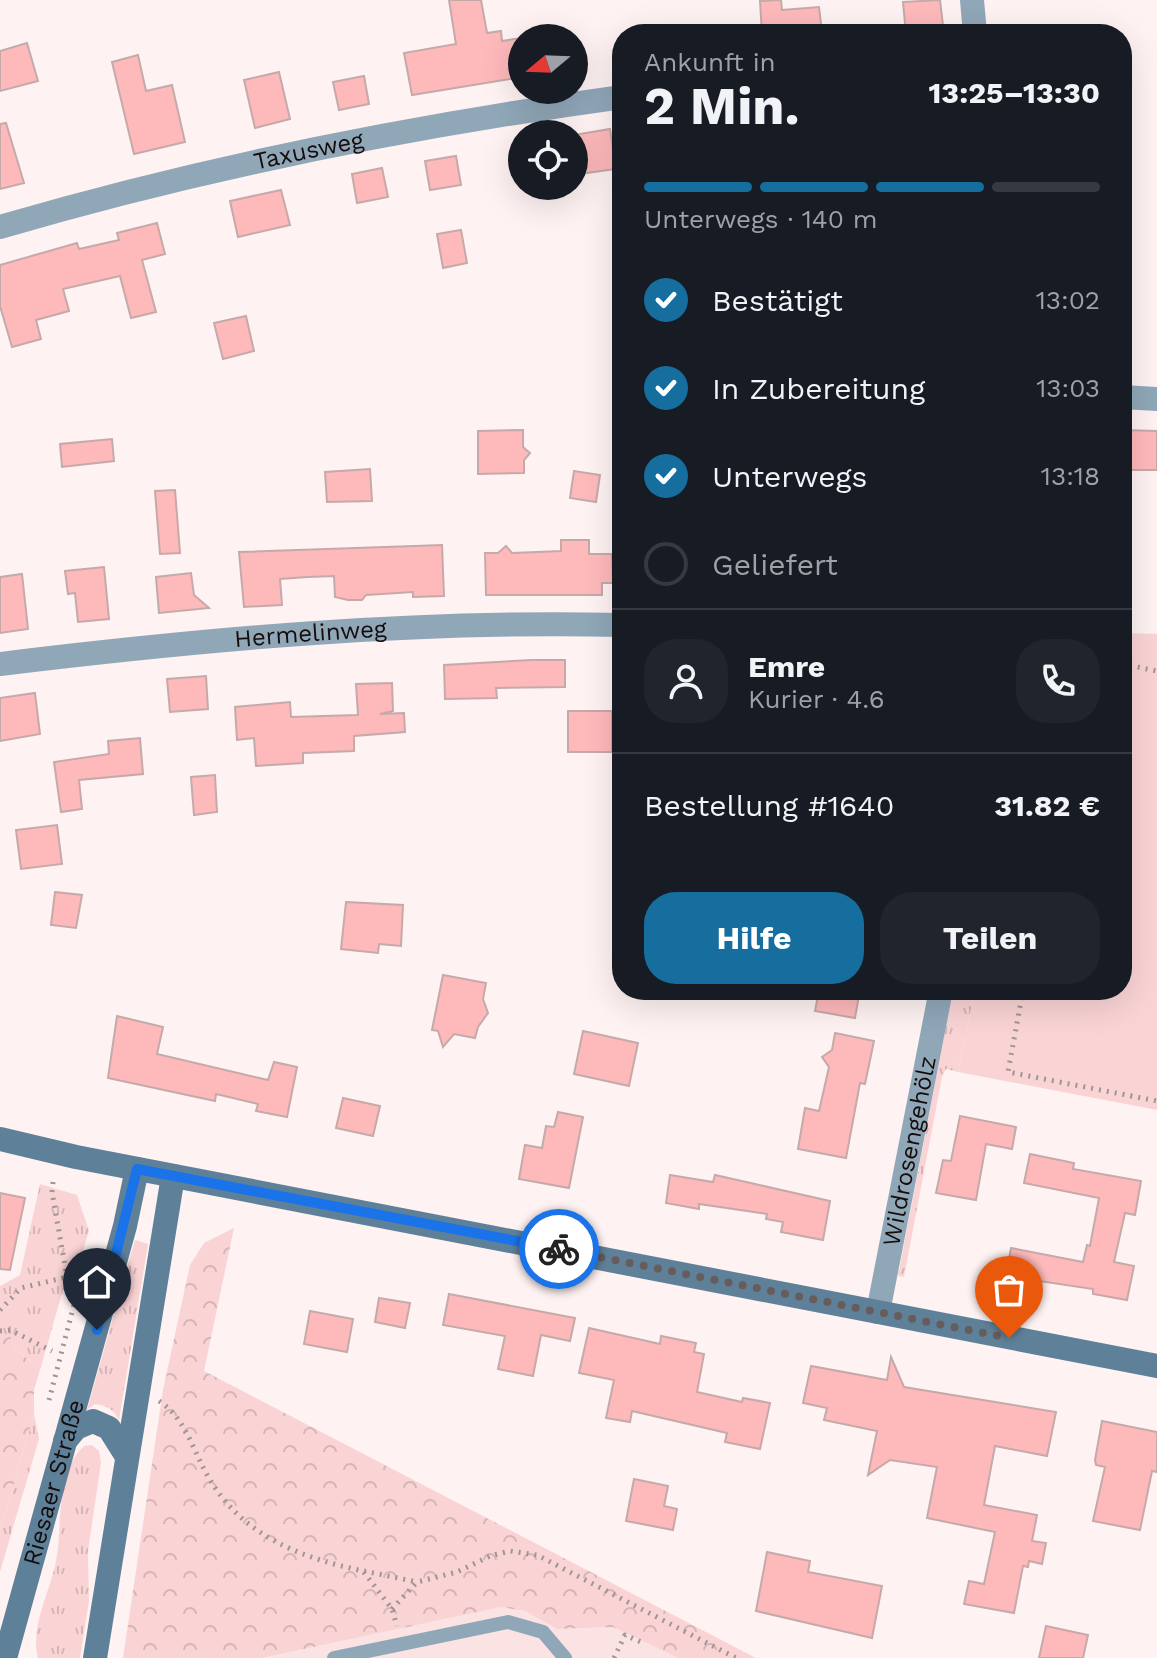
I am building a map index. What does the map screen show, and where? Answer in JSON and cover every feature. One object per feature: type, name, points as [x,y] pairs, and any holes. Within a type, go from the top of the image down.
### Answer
[{"type":"main road","points":[[0,1139],[137,1169],[1157,1366]]},
{"type":"main road","name":"Riesaer Straße","points":[[5,1658],[6,1634],[65,1441],[125,1226],[137,1169]]},
{"type":"main road","points":[[95,1658],[173,1176]]},
{"type":"main road","points":[[65,1441],[76,1428],[93,1421],[109,1428],[126,1455]]},
{"type":"main road","points":[[6,1634],[20,1658]]},
{"type":"street","points":[[972,0],[974,24]]},
{"type":"street","name":"Taxusweg","points":[[0,227],[194,176],[340,143],[474,118],[612,98]]},
{"type":"street","points":[[1132,398],[1157,399]]},
{"type":"street","name":"Hermelinweg","points":[[0,664],[153,645],[515,622],[612,625]]},
{"type":"street","name":"Wildrosengehölz","points":[[878,1312],[939,1000]]},
{"type":"lane","points":[[334,1658],[508,1622],[543,1632],[565,1658]]},
{"type":"path","points":[[1132,666],[1157,671]]},
{"type":"path","points":[[1021,1000],[1008,1072],[1157,1101]]},
{"type":"path","points":[[0,1310],[21,1288],[71,1278],[52,1192],[53,1182]]},
{"type":"path","points":[[0,1331],[10,1330],[52,1351]]},
{"type":"path","points":[[155,1398],[172,1410],[207,1475],[247,1523],[270,1542],[299,1554],[417,1582],[457,1572],[500,1554],[537,1555],[736,1658]]},
{"type":"path","points":[[363,1571],[392,1609],[401,1642]]},
{"type":"path","points":[[392,1609],[417,1582]]},
{"type":"path","points":[[614,1658],[625,1635],[641,1642]]},
{"type":"shaded area","points":[[501,1607],[525,1611],[557,1629],[613,1627],[678,1658],[262,1658]]},
{"type":"green space","points":[[1132,633],[1157,634],[1157,1110],[958,1072],[973,1000],[1132,1000]]},
{"type":"green space","points":[[951,1000],[973,1000],[958,1072],[946,1069],[942,1077],[904,1277],[898,1276]]},
{"type":"green space","points":[[40,1184],[77,1195],[89,1231],[81,1257],[63,1290],[40,1370],[14,1347],[10,1337],[0,1341],[0,1286],[20,1275]]},
{"type":"green space","points":[[234,1228],[204,1371],[756,1658],[678,1658],[613,1627],[557,1629],[525,1611],[501,1607],[262,1658],[123,1658],[163,1390],[190,1265],[204,1243]]},
{"type":"green space","points":[[135,1240],[148,1244],[119,1420],[103,1406],[95,1404],[87,1410]]},
{"type":"green space","points":[[10,1336],[14,1347],[40,1370],[34,1390],[34,1414],[0,1533],[0,1341]]},
{"type":"green space","points":[[34,1414],[39,1439],[0,1572],[0,1533]]},
{"type":"green space","points":[[92,1445],[99,1451],[101,1463],[88,1551],[89,1601],[80,1658],[38,1658],[36,1635],[58,1551],[64,1487],[74,1458],[84,1446]]},
{"type":"building","points":[[449,0],[481,0],[487,33],[501,31],[502,41],[508,40],[508,79],[412,95],[404,53],[456,44]]},
{"type":"building","points":[[781,0],[782,10],[819,7],[821,24],[761,24],[760,1]]},
{"type":"building","points":[[940,0],[943,24],[905,24],[903,2]]},
{"type":"building","points":[[27,43],[38,81],[0,91],[0,51]]},
{"type":"building","points":[[138,55],[146,91],[172,85],[185,142],[134,154],[112,62]]},
{"type":"building","points":[[279,72],[290,119],[255,128],[244,80]]},
{"type":"building","points":[[364,76],[369,104],[339,110],[333,82]]},
{"type":"building","points":[[6,123],[24,183],[0,189],[0,124]]},
{"type":"building","points":[[610,129],[612,170],[588,173],[588,133]]},
{"type":"building","points":[[456,156],[461,185],[430,190],[425,161]]},
{"type":"building","points":[[382,168],[388,197],[357,203],[352,174]]},
{"type":"building","points":[[281,190],[290,225],[238,237],[230,201]]},
{"type":"building","points":[[157,223],[165,254],[142,260],[156,312],[131,318],[120,276],[63,289],[69,311],[36,320],[41,339],[12,347],[0,306],[0,265],[77,243],[79,249],[119,240],[117,233]]},
{"type":"building","points":[[461,230],[467,263],[443,268],[437,234]]},
{"type":"building","points":[[246,316],[254,351],[223,359],[214,323]]},
{"type":"building","points":[[523,430],[523,447],[530,453],[524,460],[524,473],[478,474],[478,431]]},
{"type":"building","points":[[1132,430],[1157,431],[1157,470],[1132,470]]},
{"type":"building","points":[[112,439],[114,461],[62,467],[60,444]]},
{"type":"building","points":[[370,469],[372,501],[327,502],[325,472]]},
{"type":"building","points":[[574,471],[600,475],[596,502],[570,498]]},
{"type":"building","points":[[175,490],[180,553],[160,554],[155,491]]},
{"type":"building","points":[[561,540],[589,540],[589,554],[612,554],[612,583],[602,583],[602,595],[486,595],[485,553],[498,553],[506,546],[512,553],[561,551]]},
{"type":"building","points":[[442,545],[444,596],[413,597],[413,592],[366,595],[362,600],[348,600],[335,597],[334,576],[308,577],[280,579],[282,605],[244,607],[239,552]]},
{"type":"building","points":[[104,567],[109,619],[78,622],[75,593],[68,594],[65,571]]},
{"type":"building","points":[[191,573],[194,595],[209,608],[159,613],[156,577]]},
{"type":"building","points":[[22,574],[28,629],[0,633],[0,577]]},
{"type":"building","points":[[565,660],[565,687],[496,688],[497,698],[445,699],[444,665]]},
{"type":"building","points":[[206,676],[208,709],[170,712],[167,679]]},
{"type":"building","points":[[392,683],[393,711],[380,714],[404,713],[405,732],[354,736],[354,751],[303,753],[303,763],[256,766],[254,738],[237,740],[235,707],[290,702],[291,717],[358,715],[356,684]]},
{"type":"building","points":[[35,693],[40,734],[0,741],[0,698]]},
{"type":"building","points":[[568,711],[612,711],[612,752],[568,752]]},
{"type":"building","points":[[140,738],[143,774],[79,780],[82,809],[61,812],[54,762],[109,754],[108,741]]},
{"type":"building","points":[[215,775],[217,812],[194,815],[191,777]]},
{"type":"building","points":[[57,825],[62,864],[21,869],[16,830]]},
{"type":"building","points":[[55,892],[82,895],[76,928],[51,925]]},
{"type":"building","points":[[346,902],[403,905],[401,946],[379,944],[378,953],[341,949]]},
{"type":"building","points":[[443,975],[486,983],[483,999],[488,1013],[478,1027],[475,1038],[454,1034],[443,1047],[438,1031],[432,1030]]},
{"type":"building","points":[[817,1000],[858,1000],[855,1018],[815,1011]]},
{"type":"building","points":[[117,1016],[163,1027],[157,1054],[268,1080],[274,1062],[297,1067],[287,1117],[256,1111],[258,1104],[216,1094],[215,1101],[108,1078]]},
{"type":"building","points":[[583,1031],[638,1043],[629,1086],[574,1074]]},
{"type":"building","points":[[835,1033],[874,1041],[865,1084],[860,1083],[846,1158],[798,1149],[805,1108],[819,1111],[829,1067],[822,1057],[832,1050]]},
{"type":"building","points":[[343,1098],[380,1106],[373,1136],[336,1128]]},
{"type":"building","points":[[558,1112],[583,1117],[569,1188],[519,1179],[525,1145],[542,1148],[546,1126],[554,1127]]},
{"type":"building","points":[[960,1116],[1016,1127],[1012,1149],[986,1144],[976,1200],[936,1193],[943,1160],[951,1161]]},
{"type":"building","points":[[1030,1154],[1074,1163],[1073,1169],[1141,1181],[1135,1215],[1125,1213],[1114,1262],[1134,1266],[1127,1300],[1093,1294],[1093,1289],[1006,1276],[1011,1248],[1083,1262],[1087,1245],[1090,1246],[1099,1198],[1024,1183]]},
{"type":"building","points":[[670,1175],[713,1182],[715,1175],[830,1201],[823,1240],[781,1232],[783,1222],[766,1219],[767,1214],[699,1204],[699,1209],[666,1203]]},
{"type":"building","points":[[0,1193],[25,1198],[10,1270],[0,1269]]},
{"type":"building","points":[[449,1294],[575,1318],[570,1341],[541,1335],[533,1376],[498,1369],[505,1336],[443,1325]]},
{"type":"building","points":[[379,1298],[410,1303],[405,1328],[375,1322]]},
{"type":"building","points":[[310,1311],[353,1319],[347,1352],[304,1344]]},
{"type":"building","points":[[589,1328],[660,1344],[661,1336],[696,1343],[694,1352],[704,1354],[697,1392],[742,1402],[743,1398],[770,1403],[760,1449],[725,1442],[727,1433],[632,1411],[630,1422],[606,1418],[614,1380],[579,1373]]},
{"type":"building","points":[[891,1357],[904,1387],[1056,1412],[1047,1456],[995,1446],[984,1505],[1037,1515],[1032,1541],[1046,1543],[1042,1564],[1029,1561],[1028,1567],[1023,1566],[1014,1613],[964,1604],[969,1581],[984,1584],[995,1532],[927,1518],[937,1467],[890,1460],[868,1475],[877,1431],[824,1420],[827,1408],[803,1403],[811,1366],[887,1380]]},
{"type":"building","points":[[1102,1421],[1157,1432],[1157,1472],[1152,1471],[1140,1530],[1093,1521],[1105,1467],[1096,1465],[1095,1460]]},
{"type":"building","points":[[634,1479],[668,1486],[664,1506],[677,1509],[673,1530],[626,1521]]},
{"type":"building","points":[[767,1552],[810,1561],[808,1572],[882,1586],[872,1638],[756,1611]]},
{"type":"building","points":[[1046,1626],[1088,1635],[1083,1658],[1039,1658]]},
{"type":"way so far","points":[[559,1249],[1009,1338]]},
{"type":"route","points":[[97,1330],[137,1169],[559,1249]]}]
